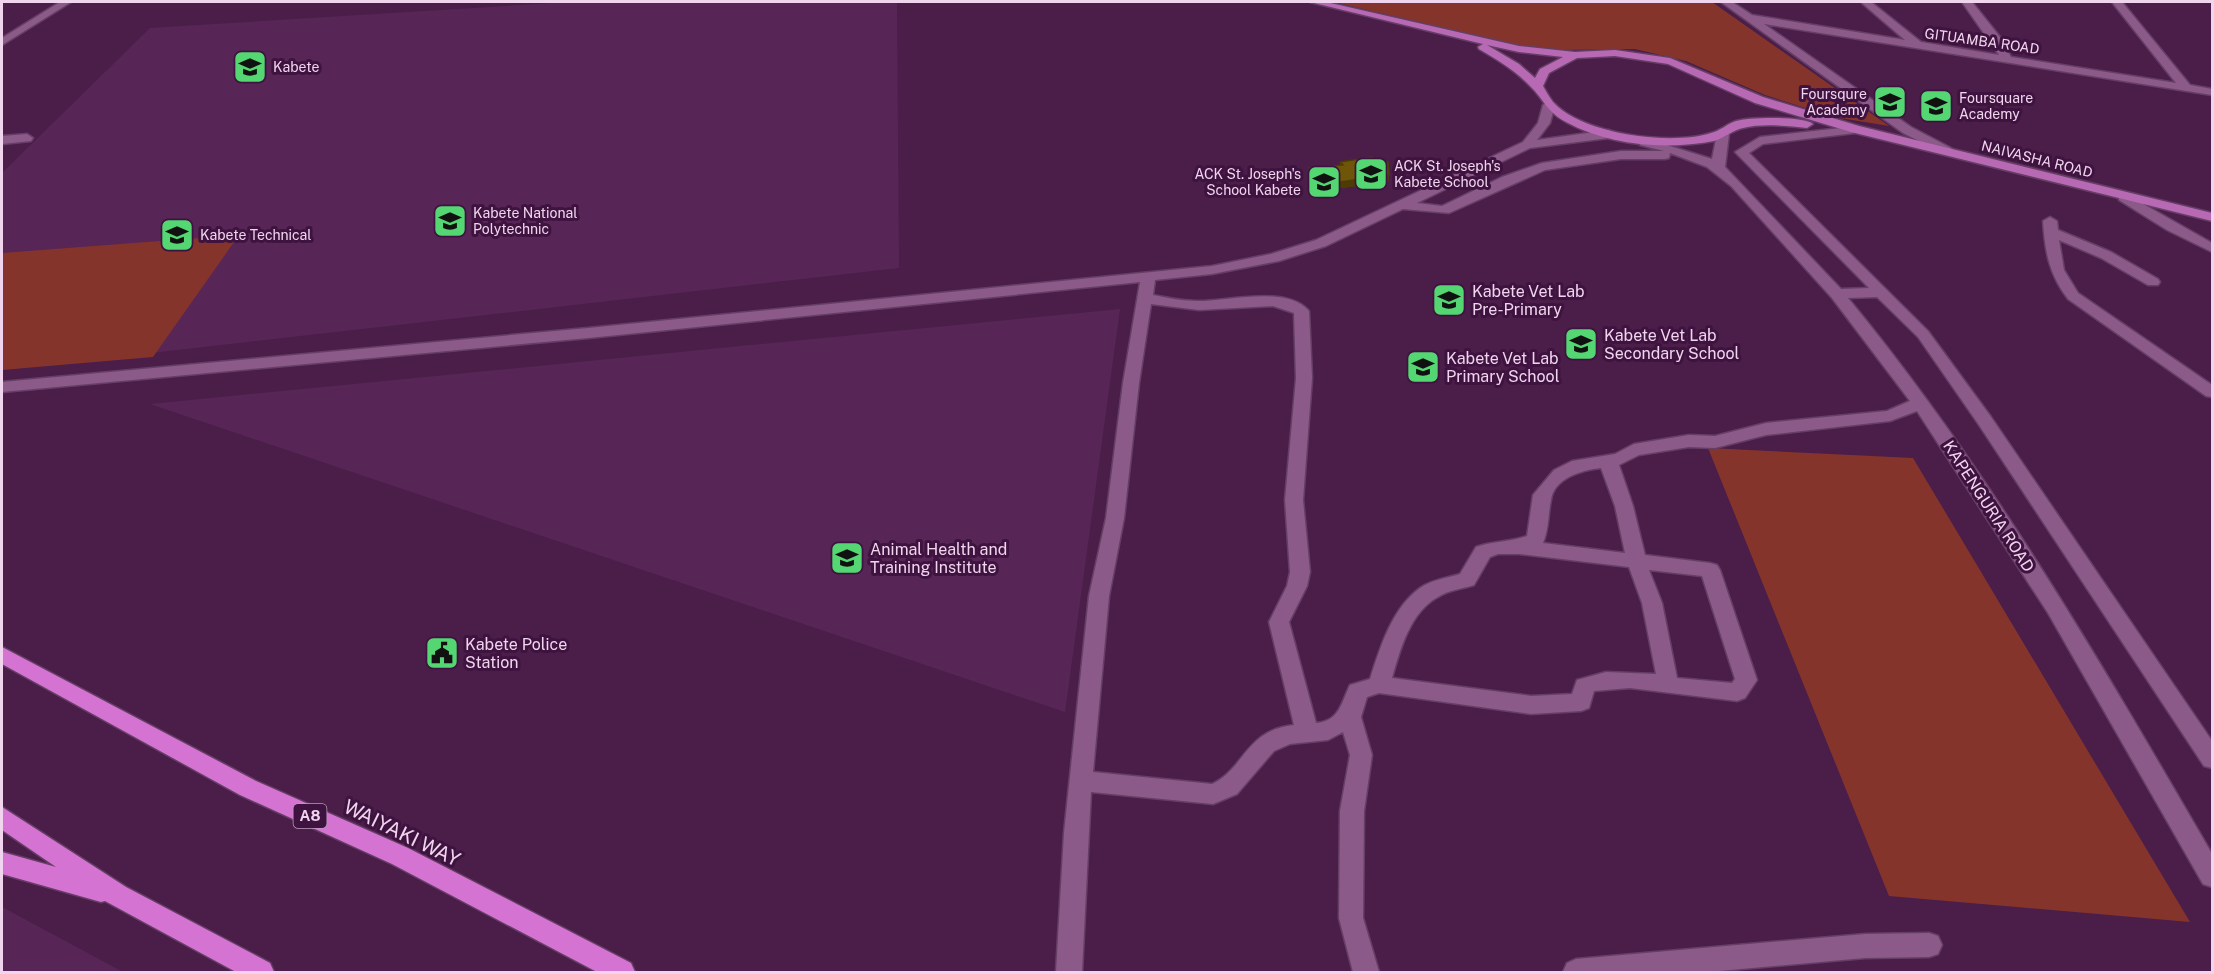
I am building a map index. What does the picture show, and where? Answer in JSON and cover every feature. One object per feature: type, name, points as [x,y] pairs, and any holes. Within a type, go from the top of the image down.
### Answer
[{"type":"highway","name":"WAIYAKI WAY","points":[[2,655],[248,788],[400,856],[622,972]]},
{"type":"highway","points":[[2,817],[117,895],[261,972]]},
{"type":"highway","points":[[2,863],[117,895]]},
{"type":"main road","points":[[1314,2],[1519,49],[1575,55],[1615,53],[1670,62],[1692,69],[1731,89],[1778,107],[1861,131]]},
{"type":"main road","points":[[1413,24],[1466,40],[1499,54],[1537,86],[1549,105],[1571,120],[1609,134],[1644,142],[1713,137],[1723,134],[1742,113]]},
{"type":"main road","points":[[1537,86],[1544,71],[1575,55]]},
{"type":"main road","points":[[1731,89],[1742,113]]},
{"type":"main road","points":[[1742,113],[1785,122],[1861,131]]},
{"type":"main road","name":"NAIVASHA ROAD","points":[[1861,131],[2212,217]]},
{"type":"street","points":[[2,42],[66,2]]},
{"type":"street","points":[[1726,2],[1907,130],[1947,151]]},
{"type":"street","points":[[1966,2],[1996,39],[2007,59]]},
{"type":"street","points":[[2117,2],[2186,88]]},
{"type":"street","points":[[1867,3],[1920,46]]},
{"type":"street","name":"GITUAMBA ROAD","points":[[1748,18],[2212,92]]},
{"type":"street","points":[[1527,145],[1544,123],[1549,105]]},
{"type":"street","points":[[1861,131],[1760,141],[1741,152],[1923,334],[1985,421],[2212,759]]},
{"type":"street","points":[[2,387],[588,333],[1212,270],[1274,258],[1321,243],[1527,145],[1609,134]]},
{"type":"street","points":[[1404,205],[1444,210],[1507,180],[1542,167],[1620,155],[1660,154],[1719,169],[1723,134]]},
{"type":"street","points":[[2,140],[27,138]]},
{"type":"street","name":"KAPENGURIA ROAD","points":[[1644,142],[1680,152],[1719,169],[1807,256],[1839,294],[1920,403],[2010,536],[2148,763],[2212,876]]},
{"type":"street","points":[[2124,197],[2172,227],[2212,248]]},
{"type":"street","points":[[2153,282],[2051,227],[2052,256],[2059,279],[2073,296],[2212,392]]},
{"type":"street","points":[[1069,972],[1081,781],[1099,596],[1115,518],[1131,382],[1147,298],[1148,278]]},
{"type":"street","points":[[1839,294],[1881,292]]},
{"type":"street","points":[[1147,298],[1184,305],[1267,301],[1293,306],[1300,311],[1305,353],[1304,410],[1294,493],[1302,545],[1296,593],[1284,607],[1279,622],[1306,732]]},
{"type":"street","points":[[1518,547],[1535,540],[1542,495],[1550,484],[1560,474],[1578,465],[1619,459],[1634,450],[1689,441],[1714,442],[1767,429],[1890,416],[1920,403]]},
{"type":"street","points":[[1603,460],[1611,467],[1624,506],[1637,563],[1652,603],[1668,684]]},
{"type":"street","points":[[1366,972],[1351,918],[1352,811],[1361,755],[1350,717],[1358,691],[1379,685],[1531,705],[1581,702],[1584,686],[1598,679],[1650,680],[1737,692],[1746,680],[1710,570],[1518,547],[1497,547],[1483,552],[1467,580],[1442,586],[1423,596],[1402,626],[1388,652],[1379,685]]},
{"type":"street","points":[[1081,781],[1213,794],[1229,787],[1266,744],[1306,732],[1328,731],[1350,717]]},
{"type":"street","points":[[1576,972],[1864,946],[1929,945]]},
{"type":"shaded area","name":"Kabete National Polytechnic","points":[[569,2],[897,2],[899,268],[2,370],[2,173],[150,28]]},
{"type":"shaded area","points":[[1334,2],[1712,2],[1889,126],[1834,117],[1765,95],[1686,61],[1635,49],[1557,50],[1515,45]]},
{"type":"shaded area","points":[[239,235],[153,357],[2,370],[2,253]]},
{"type":"shaded area","name":"Animal Health and Training Institute","points":[[1120,309],[1065,712],[150,404]]},
{"type":"shaded area","points":[[1708,448],[1913,458],[2190,922],[1889,896]]},
{"type":"shaded area","points":[[2,907],[123,972],[2,972]]},
{"type":"building","points":[[1372,157],[1376,163],[1388,162],[1389,175],[1319,185],[1309,168],[1343,165],[1340,162]]},
{"type":"place","name":"Kabete","points":[[250,67]]},
{"type":"place","name":"Foursqure Academy","points":[[1890,102]]},
{"type":"place","name":"Foursquare Academy","points":[[1936,106]]},
{"type":"place","name":"ACK St. Joseph's Kabete School","points":[[1371,174]]},
{"type":"place","name":"ACK St. Joseph's School Kabete","points":[[1324,182]]},
{"type":"place","name":"Kabete National Polytechnic","points":[[450,221]]},
{"type":"place","name":"Kabete Technical","points":[[177,235]]},
{"type":"place","name":"Kabete Vet Lab Pre-Primary","points":[[1449,300]]},
{"type":"place","name":"Kabete Vet Lab Secondary School","points":[[1581,344]]},
{"type":"place","name":"Kabete Vet Lab Primary School","points":[[1423,367]]},
{"type":"place","name":"Animal Health and Training Institute","points":[[847,558]]},
{"type":"place","name":"Kabete Police Station","points":[[442,653]]}]
